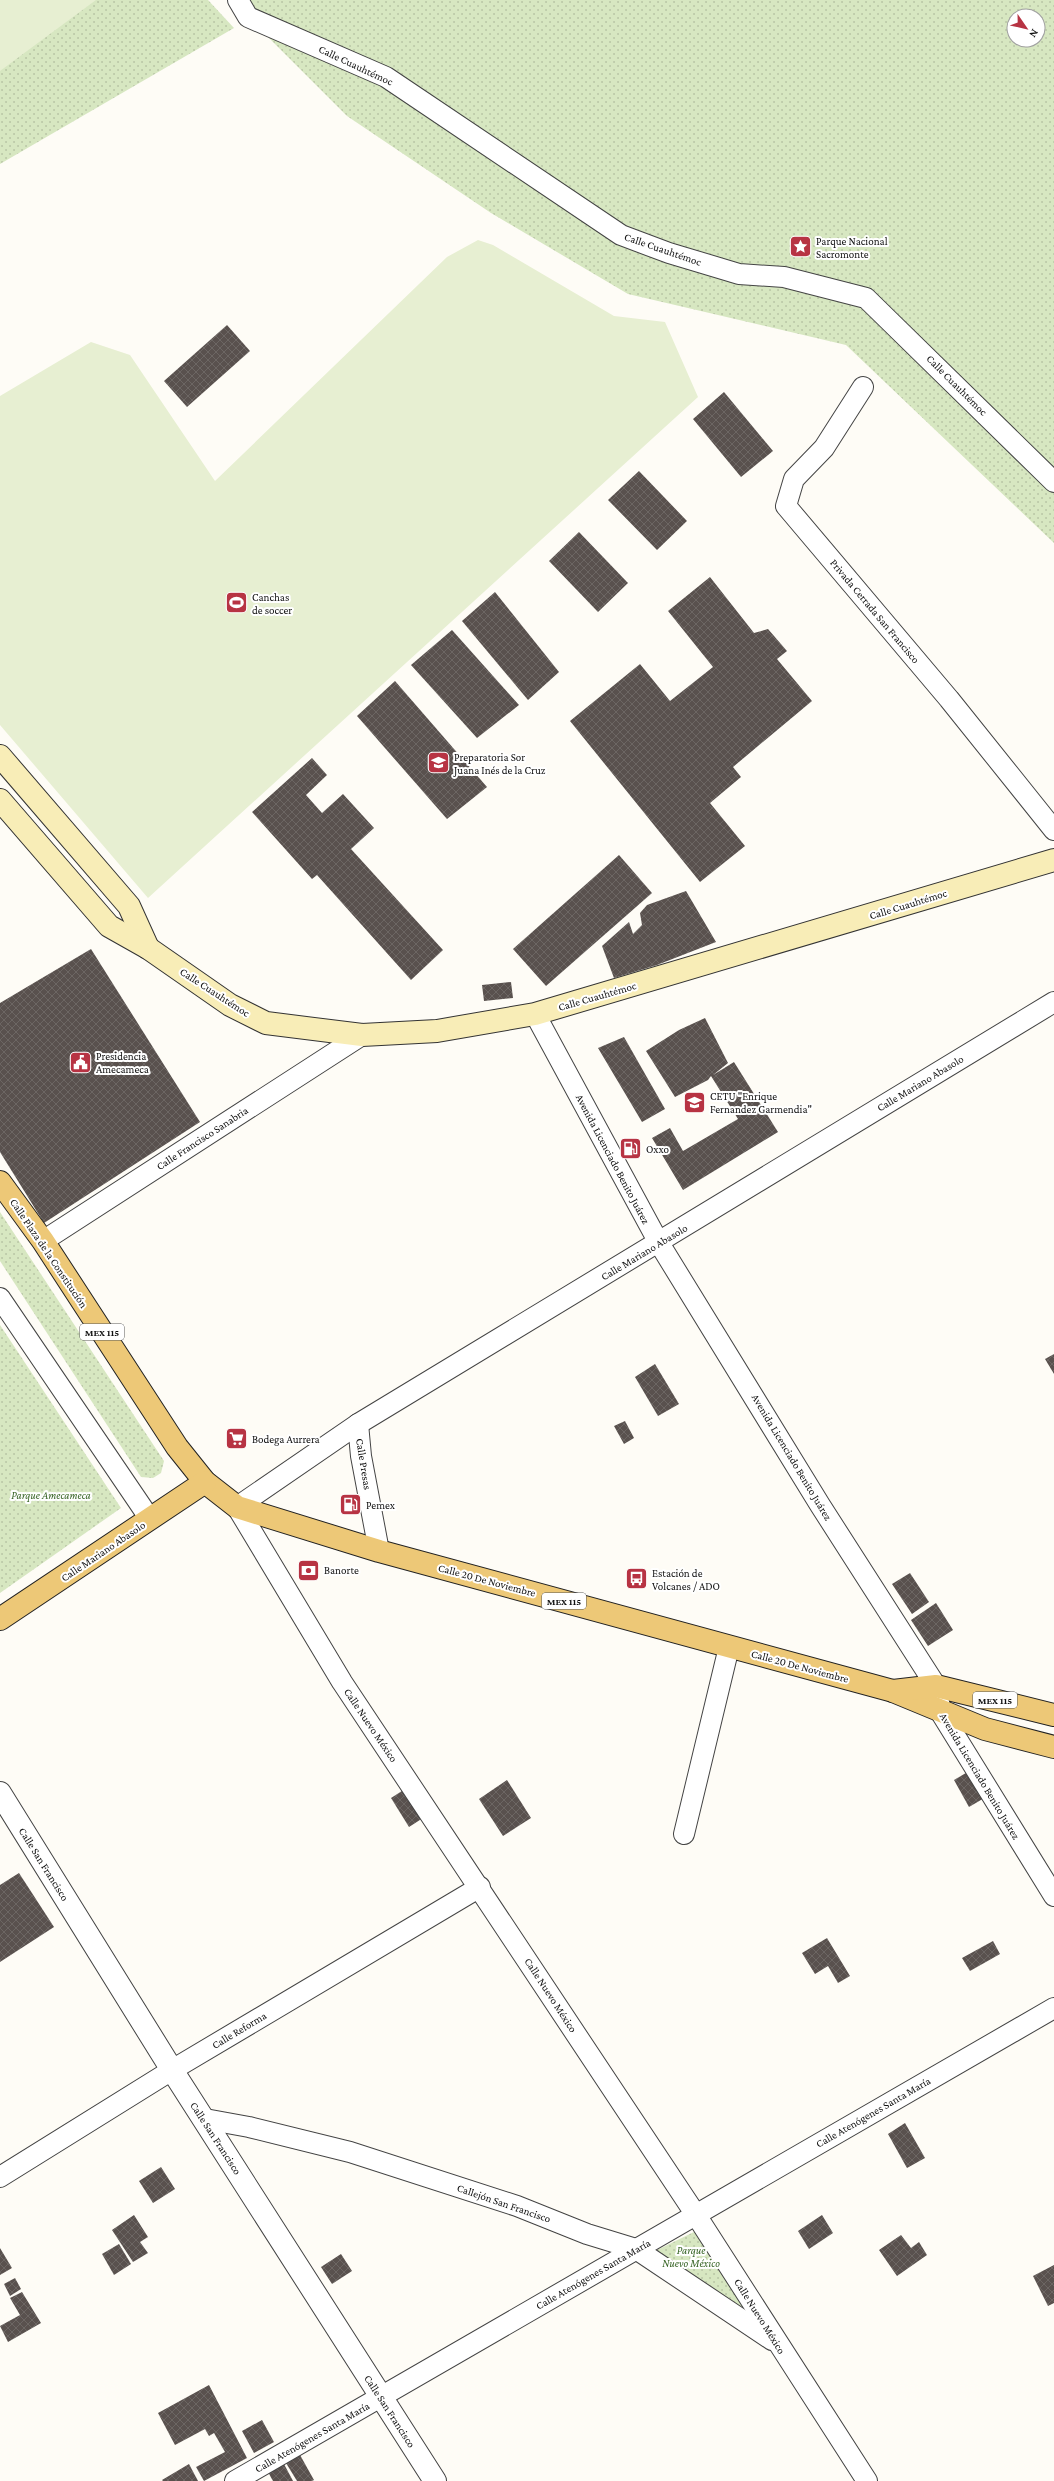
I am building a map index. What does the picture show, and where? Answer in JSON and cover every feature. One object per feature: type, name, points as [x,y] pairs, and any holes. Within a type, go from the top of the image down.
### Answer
[{"type":"main road","points":[[0,756],[129,906],[148,948]]},
{"type":"main road","name":"Calle Cuauhtémoc","points":[[0,800],[109,926],[148,948],[230,1005],[266,1023],[362,1035],[437,1031],[535,1014],[1054,860]]},
{"type":"main road","name":"Calle Plaza de la Constitución","points":[[0,1182],[43,1241],[177,1447],[205,1482]]},
{"type":"main road","name":"Calle 20 De Noviembre","points":[[205,1482],[237,1507],[379,1551],[893,1691],[985,1729],[1054,1748]]},
{"type":"main road","name":"Calle Mariano Abasolo","points":[[0,1620],[205,1482]]},
{"type":"main road","name":"Calle 20 De Noviembre","points":[[893,1691],[936,1686],[1054,1715]]},
{"type":"street","name":"Calle Cuauhtémoc","points":[[238,0],[248,16],[386,77],[622,235],[669,253],[739,274],[784,277],[866,298],[1054,482]]},
{"type":"street","name":"Privada Cerrada San Francisco","points":[[863,386],[824,448],[794,479],[786,506],[949,699],[1054,830]]},
{"type":"street","name":"Calle Mariano Abasolo","points":[[237,1507],[358,1424],[1054,1002]]},
{"type":"street","name":"Avenida Licenciado Benito Juárez","points":[[535,1014],[658,1243],[820,1505],[936,1686],[941,1712],[1054,1896]]},
{"type":"street","name":"Calle Francisco Sanabria","points":[[43,1241],[362,1035]]},
{"type":"street","points":[[0,1298],[150,1519]]},
{"type":"street","name":"Calle Presas","points":[[358,1424],[361,1456],[379,1551]]},
{"type":"street","name":"Calle Nuevo México","points":[[237,1507],[342,1682],[480,1887],[696,2215],[778,2345],[867,2481]]},
{"type":"street","points":[[684,1834],[730,1646]]},
{"type":"street","name":"Calle San Francisco","points":[[0,1793],[172,2070],[205,2119],[435,2481]]},
{"type":"street","name":"Calle Reforma","points":[[0,2177],[172,2070],[480,1887]]},
{"type":"street","name":"Calle Atenógenes Santa María","points":[[235,2481],[1054,2008]]},
{"type":"street","name":"Callejón San Francisco","points":[[205,2119],[249,2127],[350,2152],[517,2206],[587,2234],[636,2249],[778,2345]]},
{"type":"green space","points":[[0,0],[208,0],[234,28],[0,164]]},
{"type":"green space","points":[[0,0],[96,0],[0,71]]},
{"type":"green space","name":"Parque Nacional Sacromonte","points":[[231,0],[1054,0],[1054,543],[846,345],[628,294],[491,213],[347,116]]},
{"type":"green space","name":"Canchas de soccer","points":[[478,240],[493,245],[614,316],[665,322],[698,397],[148,898],[0,725],[0,396],[91,342],[130,355],[215,481],[447,257]]},
{"type":"green space","points":[[0,1212],[164,1461],[161,1473],[153,1478],[141,1477],[0,1261]]},
{"type":"green space","name":"Parque Amecameca","points":[[0,1325],[121,1508],[0,1593]]},
{"type":"green space","name":"Parque Nuevo México","points":[[698,2230],[768,2332],[651,2253]]},
{"type":"building","points":[[227,325],[250,351],[187,407],[164,381]]},
{"type":"building","points":[[724,392],[773,451],[741,477],[693,419]]},
{"type":"building","points":[[639,471],[687,521],[657,550],[608,500]]},
{"type":"building","points":[[579,532],[628,583],[598,612],[549,561]]},
{"type":"building","points":[[710,577],[754,633],[768,629],[787,651],[777,659],[812,701],[733,767],[741,777],[710,803],[745,846],[700,882],[570,721],[640,664],[670,701],[713,667],[668,611]]},
{"type":"building","points":[[495,592],[559,672],[528,700],[462,621]]},
{"type":"building","points":[[452,630],[519,705],[477,738],[411,665]]},
{"type":"building","points":[[395,681],[487,787],[447,819],[357,716]]},
{"type":"building","points":[[312,758],[327,775],[306,795],[322,813],[343,794],[374,828],[351,849],[443,950],[411,980],[317,875],[312,879],[252,812]]},
{"type":"building","points":[[619,855],[652,893],[546,986],[513,949]]},
{"type":"building","points":[[686,891],[716,942],[657,965],[614,978],[602,946],[629,922],[633,934],[642,925],[640,913],[647,905]]},
{"type":"building","name":"Presidencia Amecameca","points":[[91,949],[200,1122],[44,1223],[0,1152],[0,1003]]},
{"type":"building","points":[[511,982],[513,998],[484,1001],[482,985]]},
{"type":"building","points":[[705,1018],[728,1063],[713,1075],[734,1062],[778,1132],[683,1190],[652,1138],[670,1128],[683,1151],[738,1119],[711,1076],[708,1080],[675,1097],[646,1051],[679,1030]]},
{"type":"building","points":[[624,1037],[665,1109],[642,1122],[598,1048]]},
{"type":"building","points":[[1054,1354],[1054,1374],[1045,1359]]},
{"type":"building","points":[[655,1364],[679,1404],[658,1416],[635,1377]]},
{"type":"building","points":[[625,1421],[634,1438],[624,1444],[614,1426]]},
{"type":"building","points":[[910,1573],[929,1602],[912,1614],[892,1584]]},
{"type":"building","points":[[936,1603],[953,1630],[928,1646],[911,1620]]},
{"type":"building","points":[[971,1770],[986,1797],[969,1807],[954,1780]]},
{"type":"building","points":[[507,1780],[531,1818],[503,1836],[479,1799]]},
{"type":"building","points":[[405,1789],[423,1818],[409,1827],[391,1798]]},
{"type":"building","points":[[19,1873],[54,1927],[0,1962],[0,1885]]},
{"type":"building","points":[[827,1938],[850,1976],[838,1983],[828,1966],[815,1974],[802,1953]]},
{"type":"building","points":[[993,1941],[1000,1954],[970,1971],[962,1958]]},
{"type":"building","points":[[905,2123],[925,2158],[907,2168],[888,2134]]},
{"type":"building","points":[[161,2167],[175,2189],[153,2203],[139,2181]]},
{"type":"building","points":[[134,2215],[148,2237],[140,2242],[148,2253],[133,2262],[112,2230]]},
{"type":"building","points":[[822,2215],[833,2233],[809,2249],[798,2231]]},
{"type":"building","points":[[901,2235],[911,2248],[919,2242],[927,2255],[897,2276],[879,2250]]},
{"type":"building","points":[[119,2244],[131,2264],[114,2275],[102,2254]]},
{"type":"building","points":[[0,2248],[12,2268],[0,2275]]},
{"type":"building","points":[[341,2254],[352,2271],[332,2284],[321,2267]]},
{"type":"building","points":[[1054,2265],[1054,2303],[1048,2306],[1033,2276]]},
{"type":"building","points":[[15,2278],[21,2289],[10,2296],[4,2284]]},
{"type":"building","points":[[22,2292],[41,2323],[8,2342],[0,2326],[20,2315],[10,2298]]},
{"type":"building","points":[[209,2385],[247,2458],[204,2481],[196,2467],[225,2452],[214,2433],[209,2436],[205,2429],[175,2445],[158,2413]]},
{"type":"building","points":[[262,2420],[274,2442],[254,2453],[242,2431]]},
{"type":"building","points":[[300,2455],[314,2480],[297,2481],[286,2463]]},
{"type":"building","points":[[189,2464],[198,2481],[162,2480]]},
{"type":"building","points":[[284,2464],[293,2481],[273,2481],[268,2472]]},
{"type":"place","name":"Parque Nacional Sacromonte","points":[[801,247]]},
{"type":"place","name":"Canchas de soccer","points":[[236,603]]},
{"type":"place","name":"Preparatoria Sor Juana Inés de la Cruz","points":[[438,763]]},
{"type":"place","name":"Presidencia Amecameca","points":[[81,1062]]},
{"type":"place","name":"CETU \"Enrique Fernandez Garmendia\"","points":[[695,1102]]},
{"type":"place","name":"Oxxo","points":[[630,1149]]},
{"type":"place","name":"Bodega Aurrera","points":[[237,1439]]},
{"type":"place","name":"Pemex","points":[[350,1505]]},
{"type":"place","name":"Banorte","points":[[308,1570]]},
{"type":"place","name":"Estación de Volcanes / ADO","points":[[637,1579]]}]
